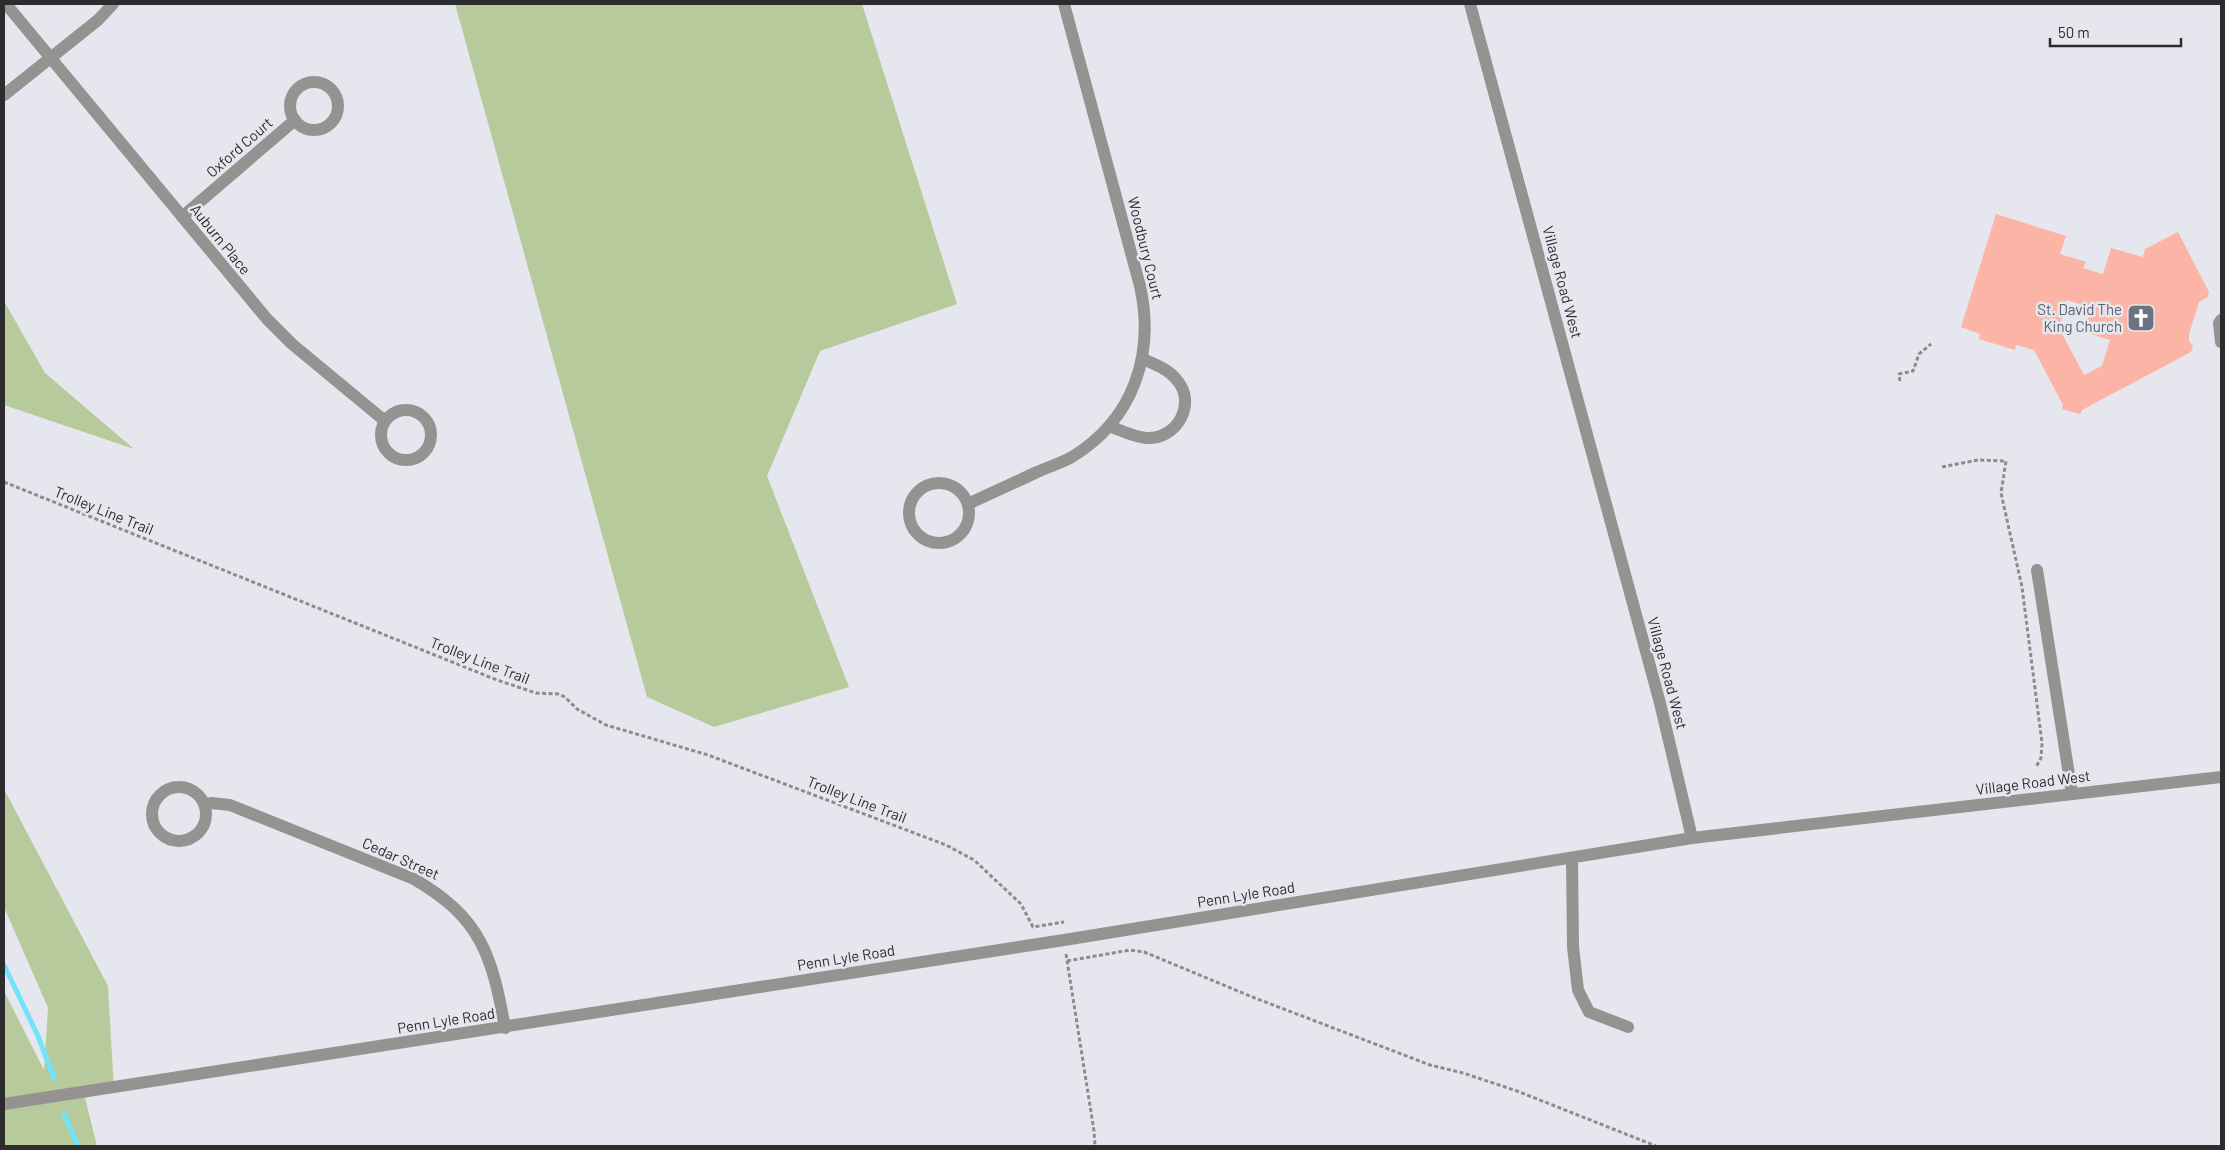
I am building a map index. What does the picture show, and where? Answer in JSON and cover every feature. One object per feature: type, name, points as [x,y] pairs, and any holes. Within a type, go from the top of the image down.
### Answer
[{"type":"street","name":"Auburn Place","points":[[6,4],[267,319],[292,344],[385,421]]},
{"type":"street","points":[[4,95],[98,20],[113,4]]},
{"type":"street","name":"Woodbury Court","points":[[968,504],[1071,457],[1092,442],[1109,426],[1123,407],[1135,383],[1143,358],[1146,332],[1145,306],[1064,4]]},
{"type":"street","name":"Village Road West","points":[[1470,4],[1658,694],[1692,838],[2221,777]]},
{"type":"street","name":"Oxford Court","points":[[182,217],[294,120]]},
{"type":"street","points":[[2221,320],[2219,322],[2221,342]]},
{"type":"street","points":[[1109,426],[1144,438],[1157,438],[1168,433],[1178,424],[1184,413],[1183,389],[1176,378],[1143,358]]},
{"type":"street","points":[[940,482],[955,487],[963,494],[968,504],[968,521],[964,530],[956,538],[947,542],[929,541],[919,534],[910,518],[913,499],[919,491],[930,484],[940,482]]},
{"type":"street","points":[[2037,570],[2072,794]]},
{"type":"street","points":[[185,787],[194,791],[205,804],[205,823],[192,838],[180,841],[166,837],[156,828],[153,819],[153,809],[156,800],[169,789],[185,787]]},
{"type":"street","name":"Cedar Street","points":[[205,804],[230,805],[414,879],[439,894],[459,911],[475,931],[488,954],[496,977],[505,1028]]},
{"type":"street","name":"Penn Lyle Road","points":[[4,1104],[1064,940],[1692,838]]},
{"type":"street","points":[[1572,858],[1574,947],[1578,990],[1589,1012],[1628,1027]]},
{"type":"path","points":[[1900,381],[1899,374],[1912,371],[1919,354],[1931,344]]},
{"type":"path","points":[[1942,467],[1978,460],[2006,461],[2001,493],[2022,587],[2042,743],[2041,758],[2036,767]]},
{"type":"path","name":"Trolley Line Trail","points":[[4,482],[497,680],[536,693],[558,694],[577,709],[606,725],[708,755],[946,845],[974,860],[1021,904],[1033,927],[1064,922]]},
{"type":"path","points":[[1067,961],[1130,950],[1144,952],[1254,998],[1430,1065],[1463,1073],[1517,1091],[1656,1146]]},
{"type":"path","points":[[1066,954],[1094,1131],[1094,1146]]},
{"type":"green space","points":[[455,4],[862,4],[957,304],[820,351],[767,476],[849,687],[714,727],[647,697]]},
{"type":"green space","points":[[4,301],[45,373],[134,449],[4,405]]},
{"type":"green space","points":[[4,789],[108,986],[114,1090],[85,1098],[97,1146],[4,1146],[4,991],[44,1070],[48,1008],[4,907]]},
{"type":"building","name":"St. David The King Church","points":[[1996,214],[2066,236],[2060,254],[2086,262],[2083,268],[2103,274],[2111,248],[2143,257],[2145,249],[2178,232],[2209,292],[2208,297],[2199,302],[2189,334],[2189,341],[2193,346],[2191,352],[2082,410],[2080,414],[2062,409],[2063,405],[2034,350],[2016,345],[2015,350],[1979,339],[1980,334],[1961,327]],"holes":[[[2067,300],[2091,308],[2084,332],[2110,340],[2102,366],[2084,375],[2059,328]]]},
{"type":"waterway","points":[[4,965],[38,1036],[54,1078]]},
{"type":"waterway","points":[[64,1114],[78,1146]]},
{"type":"place","name":"St. David The King Church","points":[[2141,318]]}]
